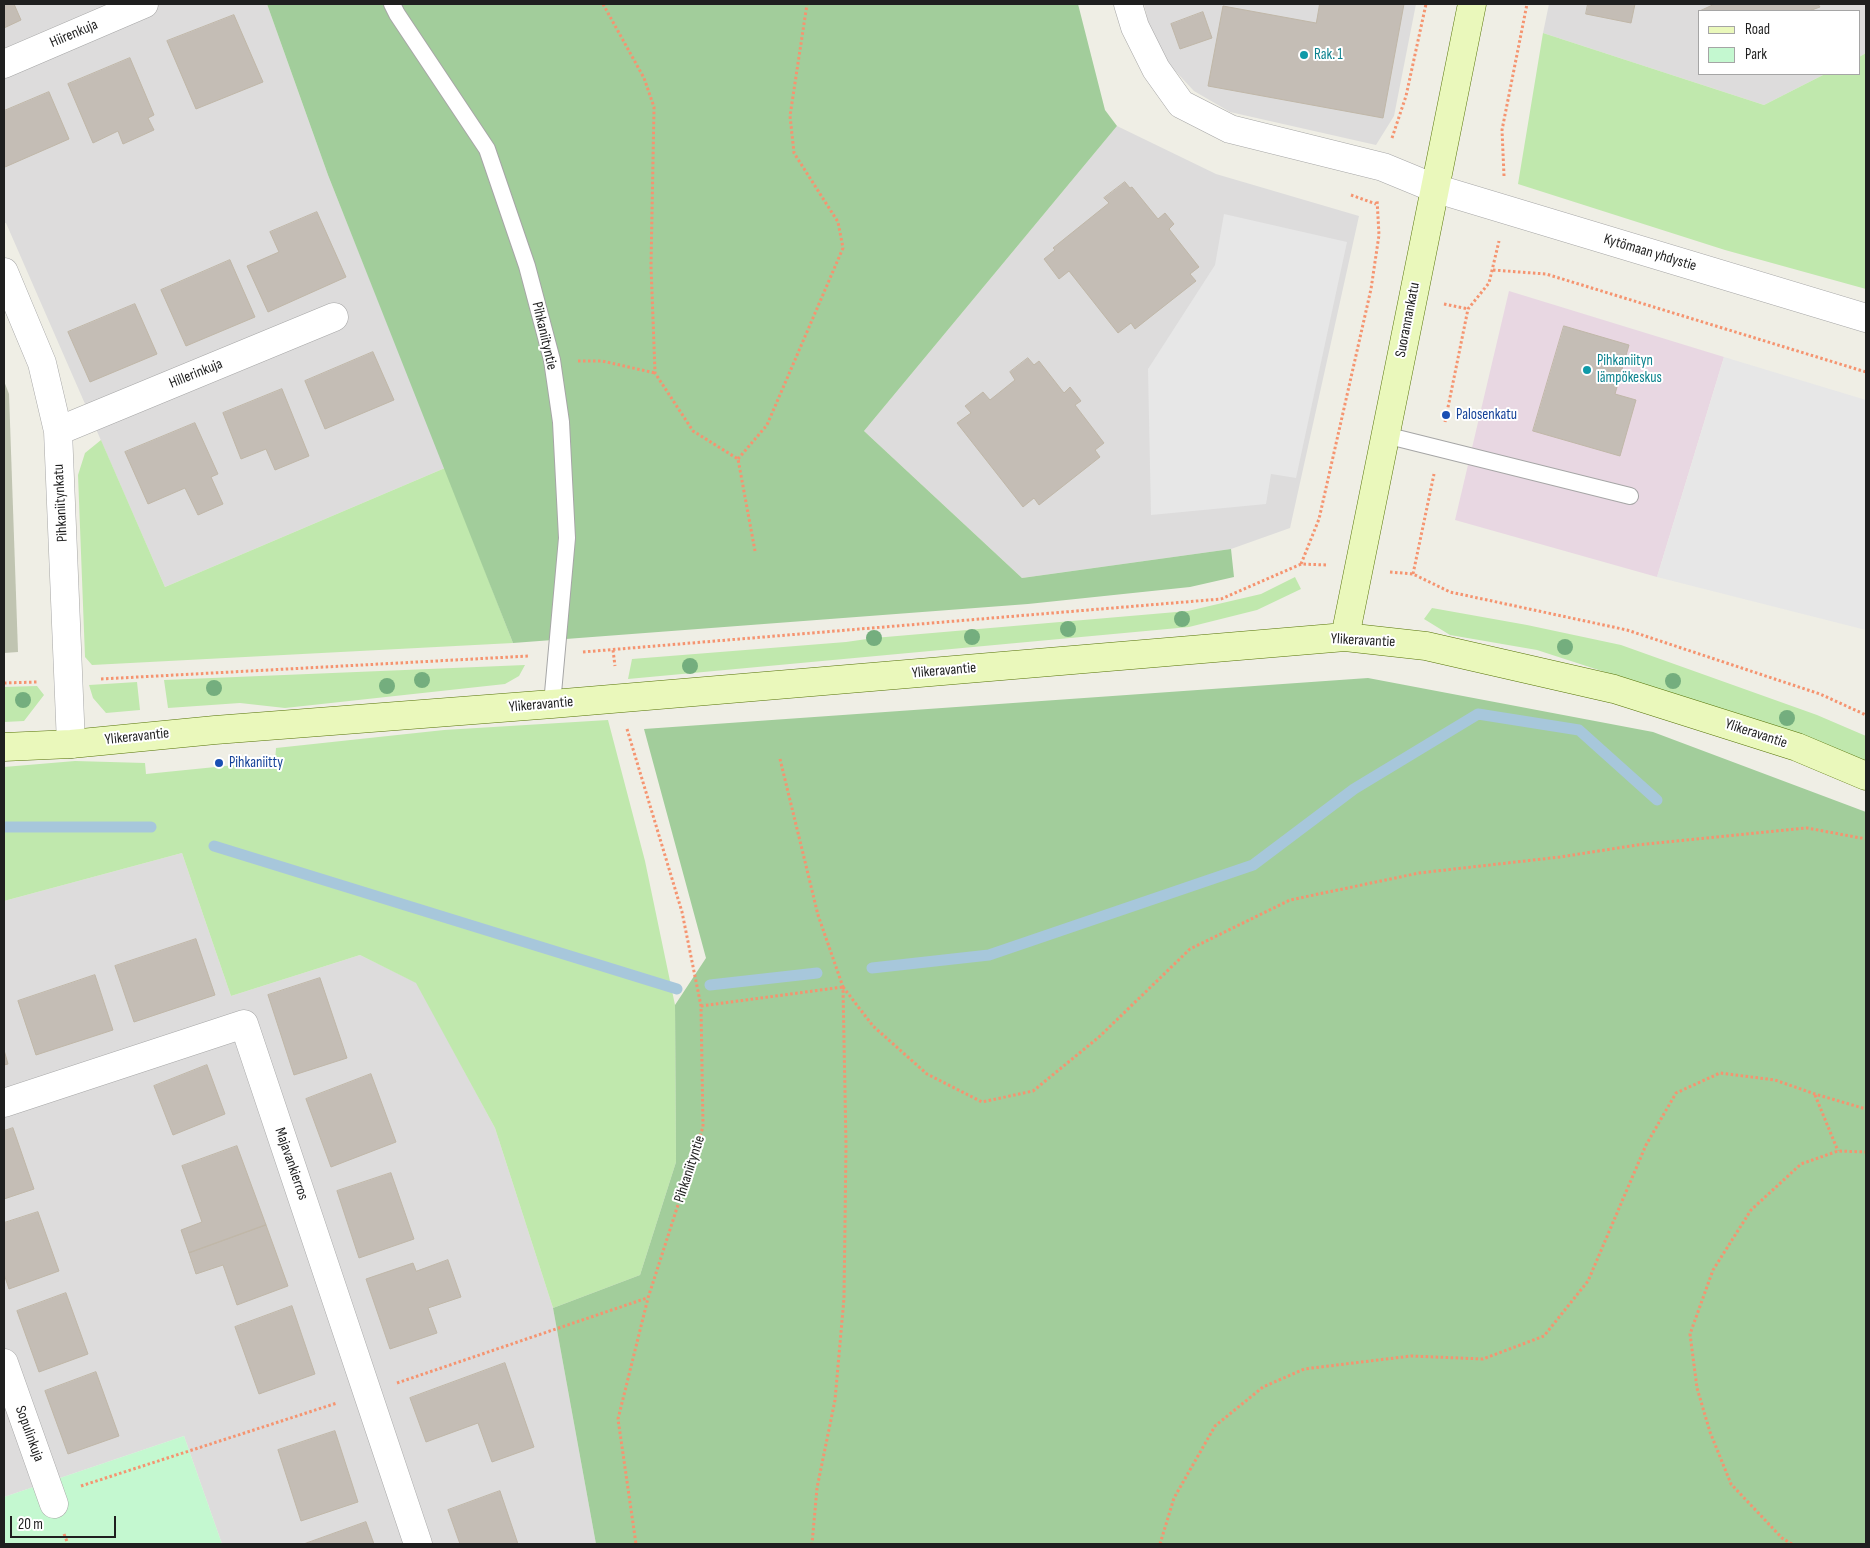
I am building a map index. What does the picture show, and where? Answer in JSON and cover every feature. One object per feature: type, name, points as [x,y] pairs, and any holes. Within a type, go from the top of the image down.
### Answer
[{"type":"street","name":"Hiirenkuja","points":[[4,64],[144,4]]},
{"type":"street","points":[[1128,4],[1156,69],[1181,104],[1230,129],[1383,167],[1434,188]]},
{"type":"street","name":"Suorannankatu","points":[[1345,637],[1472,4]]},
{"type":"street","name":"Kytömaan yhdystie","points":[[1434,188],[1866,318]]},
{"type":"street","name":"Pihkaniitynkatu","points":[[4,272],[42,363],[58,431],[72,744]]},
{"type":"street","name":"Hillerinkuja","points":[[58,431],[334,317]]},
{"type":"street","name":"Ylikeravantie","points":[[4,747],[72,744],[197,731],[552,704],[1345,637],[1426,646],[1614,689],[1797,747],[1866,776]]},
{"type":"street","name":"Majavankierros","points":[[4,1103],[244,1024],[369,1392],[418,1544]]},
{"type":"street","name":"Sopulinkuja","points":[[4,1363],[54,1504]]},
{"type":"lane","name":"Pihkaniityntie","points":[[392,4],[486,149],[527,266],[552,360],[560,422],[567,538],[552,704]]},
{"type":"lane","points":[[1386,435],[1630,496]]},
{"type":"path","points":[[603,4],[644,78],[654,107],[651,266],[656,373],[693,431],[738,459],[755,550]]},
{"type":"path","points":[[738,459],[767,425],[844,248],[838,222],[794,153],[790,116],[807,4]]},
{"type":"path","points":[[1301,564],[1319,519],[1369,298],[1379,235],[1376,204],[1383,167],[1406,96],[1426,4]]},
{"type":"path","points":[[1413,574],[1468,309],[1489,283],[1493,270],[1505,209],[1502,130],[1526,4]]},
{"type":"path","points":[[1493,270],[1546,274],[1866,372]]},
{"type":"path","points":[[552,360],[602,361],[656,373]]},
{"type":"path","points":[[69,681],[556,654],[1221,599],[1301,564],[1413,574],[1450,592],[1628,630],[1820,694],[1866,715]]},
{"type":"path","points":[[4,683],[39,682]]},
{"type":"path","name":"Pihkaniityntie","points":[[628,734],[682,912],[701,1006],[703,1127],[648,1298],[618,1419],[636,1544]]},
{"type":"path","points":[[780,758],[818,915],[843,987],[846,1146],[844,1298],[835,1400],[817,1488],[812,1544]]},
{"type":"path","points":[[843,987],[873,1026],[927,1074],[982,1102],[1033,1091],[1099,1037],[1190,949],[1290,900],[1419,872],[1560,858],[1637,845],[1807,828],[1866,839]]},
{"type":"path","points":[[701,1006],[843,987]]},
{"type":"path","points":[[1160,1544],[1174,1498],[1215,1426],[1263,1387],[1304,1369],[1411,1356],[1483,1359],[1544,1336],[1588,1281],[1646,1145],[1676,1093],[1720,1073],[1775,1080],[1866,1109]]},
{"type":"path","points":[[1815,1094],[1838,1151]]},
{"type":"path","points":[[1792,1544],[1782,1538],[1731,1484],[1710,1432],[1697,1388],[1690,1334],[1713,1270],[1751,1210],[1801,1164],[1838,1151],[1866,1152]]},
{"type":"shaded area","points":[[4,4],[267,4],[328,175],[445,468],[165,587],[6,223],[4,223]]},
{"type":"shaded area","points":[[1144,4],[1416,4],[1394,116],[1376,145],[1230,112],[1194,91],[1164,59],[1148,22]]},
{"type":"shaded area","points":[[1549,4],[1866,4],[1866,53],[1860,56],[1860,10],[1698,10],[1698,75],[1823,75],[1764,105],[1543,33]]},
{"type":"shaded area","points":[[1117,126],[1216,174],[1359,216],[1290,528],[1231,549],[1022,578],[864,431]]},
{"type":"shaded area","points":[[1224,214],[1347,242],[1296,478],[1271,474],[1266,504],[1151,515],[1148,369],[1215,265]]},
{"type":"shaded area","points":[[1509,291],[1724,357],[1657,577],[1455,520]]},
{"type":"shaded area","points":[[1724,357],[1866,400],[1866,630],[1657,577]]},
{"type":"shaded area","points":[[4,381],[9,394],[18,652],[4,653]]},
{"type":"shaded area","points":[[182,853],[231,996],[360,955],[417,983],[495,1128],[553,1308],[596,1544],[222,1544],[184,1436],[4,1497],[4,901]]},
{"type":"green space","points":[[267,4],[1078,4],[1105,110],[1117,126],[864,431],[1022,578],[1231,549],[1234,577],[1190,587],[1028,604],[513,643],[328,175]]},
{"type":"green space","points":[[1543,33],[1764,105],[1823,75],[1860,75],[1860,56],[1866,53],[1866,289],[1725,250],[1518,184]]},
{"type":"green space","points":[[101,440],[165,587],[445,468],[513,643],[92,665],[85,657],[78,475],[85,453]]},
{"type":"green space","points":[[1295,577],[1301,589],[1257,610],[1189,627],[628,679],[632,659],[1188,611],[1261,594]]},
{"type":"green space","points":[[1432,608],[1527,625],[1621,645],[1817,715],[1866,736],[1866,762],[1811,739],[1537,650],[1450,635],[1424,619]]},
{"type":"green space","points":[[525,665],[519,676],[505,684],[285,708],[240,703],[168,708],[164,680]]},
{"type":"green space","points":[[1368,678],[1653,732],[1866,812],[1866,1544],[596,1544],[553,1308],[640,1275],[676,1162],[675,1005],[706,958],[644,729]]},
{"type":"green space","points":[[137,682],[140,710],[106,713],[93,698],[89,685]]},
{"type":"green space","points":[[37,686],[44,695],[24,721],[4,722],[4,687]]},
{"type":"green space","points":[[608,720],[645,861],[675,1005],[676,1162],[640,1275],[553,1308],[495,1128],[416,983],[360,955],[231,996],[182,853],[4,901],[4,767],[75,761],[145,763],[146,774],[275,761],[276,748],[444,730]]},
{"type":"green space","points":[[184,1436],[222,1544],[4,1544],[4,1497]]},
{"type":"building","points":[[4,4],[14,4],[21,20],[4,28]]},
{"type":"building","name":"Rak. 1","points":[[1320,4],[1404,4],[1383,118],[1208,86],[1223,6],[1316,23]]},
{"type":"building","points":[[1588,4],[1635,4],[1631,23],[1586,14]]},
{"type":"building","points":[[1715,4],[1818,4],[1820,7],[1812,10],[1702,10]]},
{"type":"building","points":[[1203,12],[1212,38],[1180,49],[1171,24]]},
{"type":"building","points":[[234,15],[263,82],[196,109],[167,41]]},
{"type":"building","points":[[130,58],[154,115],[148,118],[154,130],[123,144],[118,131],[93,143],[68,84]]},
{"type":"building","points":[[49,92],[69,139],[5,167],[4,111]]},
{"type":"building","points":[[1125,182],[1130,188],[1132,187],[1158,219],[1165,213],[1174,224],[1169,229],[1199,267],[1190,274],[1196,281],[1135,329],[1131,323],[1118,333],[1069,271],[1059,279],[1044,259],[1055,250],[1053,248],[1109,203],[1104,198]]},
{"type":"building","points":[[317,212],[346,277],[268,312],[247,266],[279,252],[270,232]]},
{"type":"building","points":[[230,260],[255,317],[186,346],[161,290]]},
{"type":"building","points":[[135,304],[157,354],[90,382],[68,332]]},
{"type":"building","name":"Pihkaniityn lämpökeskus","points":[[1564,326],[1629,345],[1615,394],[1636,400],[1620,456],[1533,431]]},
{"type":"building","points":[[373,352],[394,400],[325,429],[305,381]]},
{"type":"building","points":[[1028,358],[1034,365],[1039,361],[1064,393],[1070,387],[1081,401],[1075,405],[1104,443],[1095,450],[1100,457],[1039,505],[1034,498],[1023,507],[957,423],[971,413],[965,406],[983,392],[990,400],[1015,380],[1010,372]]},
{"type":"building","points":[[282,389],[309,456],[275,470],[266,449],[241,459],[223,413]]},
{"type":"building","points":[[195,423],[218,474],[211,477],[223,504],[198,515],[185,488],[148,504],[125,452]]},
{"type":"building","points":[[196,939],[215,995],[134,1022],[115,966]]},
{"type":"building","points":[[95,975],[113,1030],[36,1055],[18,1001]]},
{"type":"building","points":[[320,978],[347,1058],[294,1075],[268,995]]},
{"type":"building","points":[[4,1050],[8,1064],[4,1065]]},
{"type":"building","points":[[207,1065],[225,1114],[173,1135],[154,1086]]},
{"type":"building","points":[[371,1074],[396,1142],[331,1167],[306,1099]]},
{"type":"building","points":[[13,1128],[34,1189],[4,1199],[4,1131]]},
{"type":"building","points":[[237,1146],[266,1225],[189,1253],[181,1230],[202,1222],[182,1166]]},
{"type":"building","points":[[391,1173],[414,1239],[359,1258],[337,1191]]},
{"type":"building","points":[[38,1212],[59,1271],[9,1289],[4,1274],[4,1223]]},
{"type":"building","points":[[266,1225],[288,1286],[237,1305],[223,1265],[196,1274],[189,1253]]},
{"type":"building","points":[[448,1260],[461,1297],[428,1308],[437,1333],[390,1349],[366,1279],[413,1263],[416,1271]]},
{"type":"building","points":[[66,1293],[88,1354],[39,1372],[17,1311]]},
{"type":"building","points":[[292,1306],[315,1374],[259,1394],[235,1327]]},
{"type":"building","points":[[505,1363],[534,1447],[492,1462],[478,1423],[426,1442],[410,1398]]},
{"type":"building","points":[[96,1372],[119,1436],[68,1454],[45,1391]]},
{"type":"building","points":[[335,1431],[358,1502],[301,1521],[278,1450]]},
{"type":"building","points":[[500,1491],[518,1544],[460,1544],[448,1510]]},
{"type":"building","points":[[366,1522],[374,1544],[304,1544]]},
{"type":"waterway","points":[[872,968],[989,955],[1253,865],[1354,789],[1478,714],[1579,730],[1657,800]]},
{"type":"waterway","points":[[4,827],[151,827]]},
{"type":"waterway","points":[[214,846],[677,989]]},
{"type":"waterway","points":[[710,985],[817,973]]},
{"type":"place","name":"Rak. 1","points":[[1304,55]]},
{"type":"place","name":"Pihkaniityn lämpökeskus","points":[[1587,370]]},
{"type":"place","name":"Palosenkatu","points":[[1446,415]]},
{"type":"place","name":"Pihkaniitty","points":[[219,763]]}]
